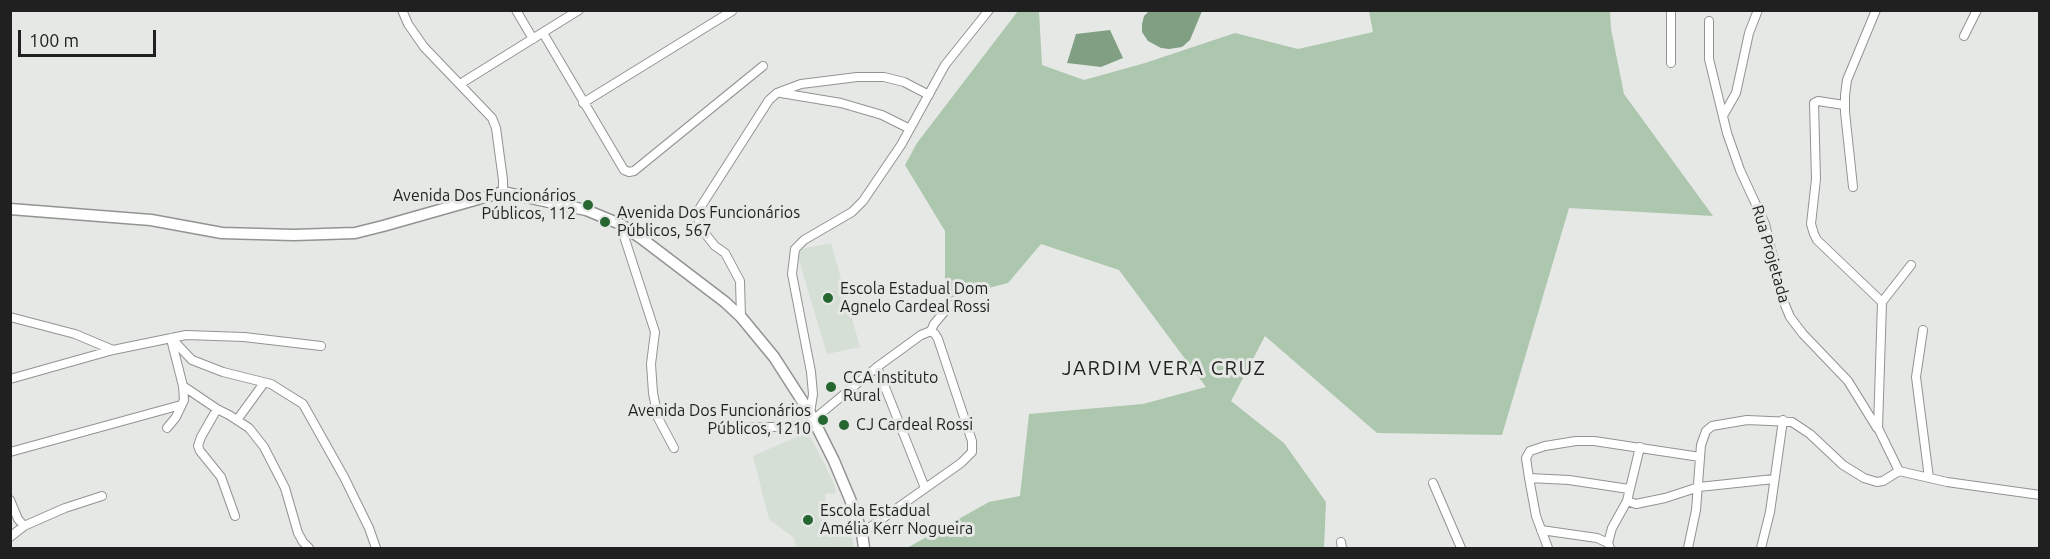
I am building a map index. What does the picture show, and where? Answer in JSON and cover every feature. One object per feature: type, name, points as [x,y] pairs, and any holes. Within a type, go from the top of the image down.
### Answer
[{"type":"street","points":[[402,10],[408,24],[424,47],[492,118],[496,128],[503,192]]},
{"type":"street","points":[[516,10],[533,39]]},
{"type":"street","points":[[460,84],[579,10]]},
{"type":"street","points":[[813,420],[812,372],[792,274],[795,249],[804,240],[852,212],[863,201],[910,129],[945,65],[989,10]]},
{"type":"street","points":[[1671,10],[1671,63]]},
{"type":"street","points":[[1724,114],[1737,93],[1749,33],[1758,10]]},
{"type":"street","points":[[1853,187],[1844,105],[1847,80],[1876,10]]},
{"type":"street","points":[[1964,36],[1977,10]]},
{"type":"street","points":[[583,103],[732,11]]},
{"type":"street","name":"Rua Projetada","points":[[1709,21],[1709,59],[1731,147],[1765,224],[1783,300],[1790,317],[1848,381],[1878,428],[1899,471]]},
{"type":"street","points":[[543,33],[624,170],[634,171],[763,66]]},
{"type":"street","points":[[741,318],[740,281],[725,253],[715,246],[703,231],[698,212],[760,111],[777,93],[819,81],[857,77],[884,77],[904,82],[929,95]]},
{"type":"street","points":[[777,93],[841,103],[882,115],[910,129]]},
{"type":"street","points":[[1844,105],[1818,101],[1814,103],[1816,180],[1812,230],[1818,240],[1882,302],[1911,265]]},
{"type":"street","points":[[10,209],[151,220],[222,233],[294,235],[355,233],[503,192],[586,210],[620,225],[641,238],[709,290],[741,318],[774,357],[813,420],[834,461],[862,533],[864,549]]},
{"type":"street","points":[[620,225],[655,332],[651,364],[653,393],[658,418],[674,448]]},
{"type":"street","name":"Rua Projetada","points":[[1878,428],[1882,302]]},
{"type":"street","points":[[726,428],[813,420],[877,367],[921,335],[931,331],[950,305]]},
{"type":"street","points":[[10,317],[75,334],[113,350]]},
{"type":"street","points":[[1923,330],[1916,377],[1929,478]]},
{"type":"street","points":[[862,533],[961,464],[972,452],[972,441],[938,339],[931,331]]},
{"type":"street","points":[[10,379],[113,350],[204,334],[286,340],[321,346]]},
{"type":"street","points":[[171,338],[192,360],[223,372],[271,384],[303,404],[344,477],[369,528],[376,549]]},
{"type":"street","points":[[167,428],[176,417],[184,400],[183,386],[171,338]]},
{"type":"street","points":[[877,367],[925,488]]},
{"type":"street","points":[[237,420],[264,383]]},
{"type":"street","points":[[183,386],[249,428],[264,447],[285,488],[303,542],[309,549]]},
{"type":"street","points":[[10,452],[182,405]]},
{"type":"street","points":[[217,409],[198,447],[221,477],[235,516]]},
{"type":"street","points":[[1688,549],[1699,487],[1702,438],[1706,430],[1712,426],[1747,420],[1792,422],[1800,426],[1843,465],[1864,478],[1877,482],[1884,481],[1899,471],[1929,478],[2040,495]]},
{"type":"street","points":[[1761,549],[1770,512],[1783,420]]},
{"type":"street","points":[[1548,549],[1541,530],[1529,478],[1526,458],[1530,451],[1535,448],[1576,441],[1594,441],[1700,457]]},
{"type":"street","points":[[1541,530],[1598,538],[1609,546],[1614,522],[1627,501],[1640,447]]},
{"type":"street","points":[[1529,478],[1569,480],[1629,489]]},
{"type":"street","points":[[1627,501],[1636,504],[1646,503],[1699,487],[1774,479]]},
{"type":"street","points":[[1433,483],[1461,549]]},
{"type":"street","points":[[10,537],[24,526],[65,508],[102,496]]},
{"type":"street","points":[[10,500],[18,519],[24,526]]},
{"type":"shaded area","points":[[1018,11],[1039,11],[1042,65],[1084,80],[1145,63],[1235,33],[1298,49],[1373,32],[1369,11],[1610,11],[1611,29],[1624,94],[1713,216],[1569,208],[1502,435],[1377,433],[1265,336],[1231,401],[1284,443],[1326,502],[1324,548],[907,548],[989,502],[1020,496],[1029,414],[1143,404],[1206,387],[1119,270],[1041,244],[1008,283],[945,299],[945,231],[905,165],[917,143]]},
{"type":"shaded area","points":[[1149,11],[1202,11],[1190,40],[1182,47],[1169,49],[1161,48],[1148,41],[1142,32],[1144,16]]},
{"type":"shaded area","points":[[1110,30],[1123,58],[1101,67],[1067,63],[1076,34]]},
{"type":"shaded area","name":"Escola Estadual Dom Agnelo Cardeal Rossi","points":[[831,243],[860,347],[827,354],[796,250]]},
{"type":"shaded area","points":[[808,432],[833,481],[836,493],[825,494],[828,527],[850,524],[854,548],[796,548],[794,538],[769,519],[753,456]]},
{"type":"place","name":"Avenida Dos Funcionários Públicos, 112","points":[[588,205]]},
{"type":"place","name":"Avenida Dos Funcionários Públicos, 567","points":[[605,222]]},
{"type":"place","name":"Escola Estadual Dom Agnelo Cardeal Rossi","points":[[828,298]]},
{"type":"place","name":"CCA Instituto Rural","points":[[831,387]]},
{"type":"place","name":"Avenida Dos Funcionários Públicos, 1210","points":[[823,420]]},
{"type":"place","name":"CJ Cardeal Rossi","points":[[844,425]]},
{"type":"place","name":"Escola Estadual Amélia Kerr Nogueira","points":[[808,520]]},
{"type":"district","name":"JARDIM VERA CRUZ","points":[[1164,368]]}]
